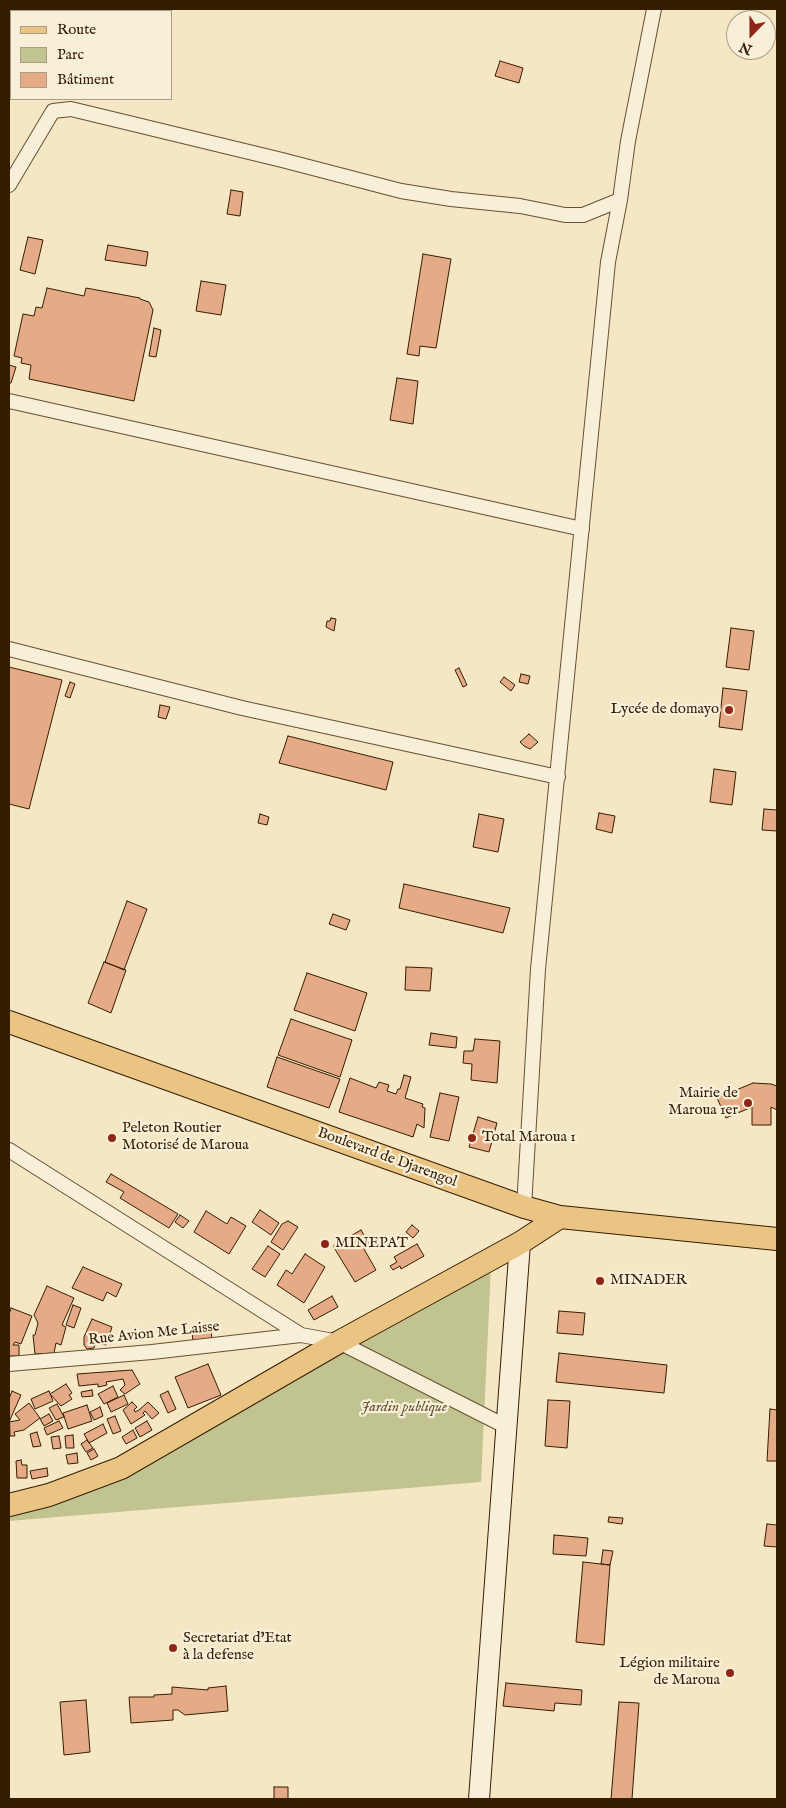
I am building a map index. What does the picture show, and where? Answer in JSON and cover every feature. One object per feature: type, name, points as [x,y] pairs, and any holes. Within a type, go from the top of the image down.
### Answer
[{"type":"main road","name":"Boulevard de Djarengol","points":[[9,1022],[524,1207],[560,1217],[777,1239]]},
{"type":"main road","points":[[9,1505],[49,1495],[121,1468],[339,1342],[520,1243],[560,1217]]},
{"type":"street","points":[[524,1207],[538,969],[608,262],[620,200],[628,140],[654,9]]},
{"type":"street","points":[[9,185],[54,111],[71,109],[401,191],[451,199],[520,206],[565,215],[583,215],[620,200]]},
{"type":"street","points":[[9,401],[582,529]]},
{"type":"street","points":[[9,648],[242,708],[558,777]]},
{"type":"street","points":[[9,1150],[301,1335],[339,1342],[507,1427]]},
{"type":"street","points":[[479,1799],[520,1243]]},
{"type":"street","name":"Rue Avion Me Laisse","points":[[9,1364],[152,1352],[301,1335]]},
{"type":"green space","name":"Jardin publique","points":[[491,1266],[481,1482],[9,1521],[9,1511],[127,1475]]},
{"type":"building","points":[[500,61],[523,68],[519,83],[495,76]]},
{"type":"building","points":[[231,190],[243,192],[240,216],[227,214]]},
{"type":"building","points":[[28,237],[43,240],[35,274],[20,270]]},
{"type":"building","points":[[108,245],[148,252],[146,266],[105,260]]},
{"type":"building","points":[[423,254],[451,259],[436,348],[420,346],[419,356],[407,354]]},
{"type":"building","points":[[201,281],[226,285],[221,315],[196,311]]},
{"type":"building","points":[[47,288],[84,296],[86,288],[140,298],[149,302],[153,310],[134,401],[29,379],[31,365],[21,363],[22,358],[14,356],[23,314],[34,316],[36,307],[42,308]]},
{"type":"building","points":[[154,328],[161,330],[156,357],[149,356]]},
{"type":"building","points":[[9,365],[16,367],[11,383],[9,383]]},
{"type":"building","points":[[397,378],[418,381],[413,424],[390,420]]},
{"type":"building","points":[[331,618],[336,619],[334,631],[326,627],[327,621],[330,621]]},
{"type":"building","points":[[731,628],[754,631],[749,670],[726,667]]},
{"type":"building","points":[[9,667],[62,680],[29,809],[9,804]]},
{"type":"building","points":[[459,668],[467,685],[463,687],[455,670]]},
{"type":"building","points":[[521,674],[530,676],[528,684],[519,682]]},
{"type":"building","points":[[504,677],[515,685],[511,691],[500,682]]},
{"type":"building","points":[[70,682],[75,684],[70,698],[65,696]]},
{"type":"building","points":[[723,688],[747,691],[742,730],[719,727]]},
{"type":"building","points":[[160,705],[170,707],[166,719],[158,717]]},
{"type":"building","points":[[529,734],[538,742],[530,749],[520,742]]},
{"type":"building","points":[[288,736],[393,762],[386,790],[279,763]]},
{"type":"building","points":[[714,769],[736,772],[732,805],[710,802]]},
{"type":"building","points":[[764,809],[777,810],[777,831],[762,830]]},
{"type":"building","points":[[599,813],[615,816],[612,833],[596,829]]},
{"type":"building","points":[[260,814],[269,817],[267,825],[258,823]]},
{"type":"building","points":[[479,814],[504,819],[498,852],[473,847]]},
{"type":"building","points":[[404,884],[510,908],[503,933],[399,908]]},
{"type":"building","points":[[127,901],[147,909],[124,970],[105,962]]},
{"type":"building","points":[[333,914],[350,920],[346,930],[329,924]]},
{"type":"building","points":[[104,962],[126,970],[111,1013],[88,1003]]},
{"type":"building","points":[[406,967],[432,968],[430,991],[405,990]]},
{"type":"building","points":[[307,973],[367,993],[355,1031],[294,1010]]},
{"type":"building","points":[[291,1019],[352,1040],[340,1077],[278,1055]]},
{"type":"building","points":[[431,1033],[457,1037],[456,1048],[429,1045]]},
{"type":"building","points":[[475,1039],[500,1041],[497,1083],[471,1080],[472,1064],[463,1063],[464,1051],[473,1051]]},
{"type":"building","points":[[277,1057],[340,1079],[329,1108],[267,1087]]},
{"type":"building","points":[[404,1075],[411,1077],[405,1098],[423,1104],[422,1107],[425,1108],[424,1128],[417,1124],[413,1137],[339,1112],[350,1078],[376,1088],[379,1082],[389,1085],[387,1091],[396,1094],[398,1089],[400,1089]]},
{"type":"building","name":"Mairie de Maroua 1er","points":[[753,1083],[777,1086],[777,1110],[771,1107],[771,1125],[752,1125],[752,1107],[726,1118],[717,1098]]},
{"type":"building","points":[[440,1093],[459,1097],[449,1141],[430,1137]]},
{"type":"building","points":[[478,1117],[497,1123],[489,1152],[469,1147]]},
{"type":"building","points":[[111,1174],[178,1214],[169,1228],[120,1198],[124,1192],[106,1182]]},
{"type":"building","points":[[260,1210],[279,1223],[271,1235],[252,1222]]},
{"type":"building","points":[[206,1211],[227,1224],[231,1217],[246,1226],[229,1254],[194,1232]]},
{"type":"building","points":[[180,1215],[189,1221],[183,1228],[175,1222]]},
{"type":"building","points":[[288,1221],[298,1227],[283,1250],[271,1242],[282,1224]]},
{"type":"building","points":[[412,1225],[419,1231],[413,1238],[406,1232]]},
{"type":"building","points":[[361,1230],[370,1245],[364,1249],[376,1270],[355,1282],[333,1246]]},
{"type":"building","points":[[417,1244],[424,1256],[401,1269],[400,1266],[393,1270],[390,1266],[397,1262],[394,1257]]},
{"type":"building","points":[[268,1246],[280,1254],[265,1277],[252,1269]]},
{"type":"building","points":[[305,1254],[325,1267],[304,1303],[277,1285],[286,1270],[292,1274]]},
{"type":"building","points":[[83,1267],[122,1284],[116,1297],[107,1292],[103,1301],[72,1288]]},
{"type":"building","points":[[47,1286],[74,1298],[62,1325],[66,1327],[61,1345],[56,1343],[54,1353],[35,1354],[33,1335],[35,1335],[38,1323],[34,1315]]},
{"type":"building","points":[[332,1296],[338,1307],[314,1320],[308,1310]]},
{"type":"building","points":[[73,1305],[81,1308],[74,1328],[66,1325]]},
{"type":"building","points":[[11,1308],[32,1316],[21,1344],[15,1342],[13,1345],[19,1345],[19,1356],[9,1356],[9,1315]]},
{"type":"building","points":[[559,1311],[585,1313],[583,1335],[557,1333]]},
{"type":"building","points":[[92,1319],[112,1327],[106,1345],[96,1342],[94,1348],[87,1349],[84,1345],[84,1337]]},
{"type":"building","points":[[211,1330],[212,1340],[193,1342],[192,1332]]},
{"type":"building","points":[[559,1353],[667,1365],[664,1393],[556,1382]]},
{"type":"building","points":[[208,1364],[221,1395],[188,1408],[175,1377]]},
{"type":"building","points":[[132,1370],[140,1384],[125,1394],[120,1390],[125,1385],[123,1379],[106,1382],[107,1385],[98,1387],[98,1384],[79,1386],[77,1374]]},
{"type":"building","points":[[66,1384],[72,1393],[69,1395],[72,1399],[61,1406],[50,1394]]},
{"type":"building","points":[[113,1386],[118,1397],[104,1404],[98,1394]]},
{"type":"building","points":[[92,1390],[93,1396],[82,1397],[81,1392]]},
{"type":"building","points":[[12,1391],[21,1395],[10,1421],[9,1399]]},
{"type":"building","points":[[49,1391],[53,1401],[35,1409],[31,1399]]},
{"type":"building","points":[[168,1391],[176,1409],[168,1413],[160,1395]]},
{"type":"building","points":[[124,1395],[128,1404],[111,1412],[107,1403]]},
{"type":"building","points":[[548,1400],[570,1401],[567,1448],[545,1446]]},
{"type":"building","points":[[132,1402],[137,1407],[134,1410],[135,1412],[148,1402],[159,1413],[152,1419],[145,1411],[143,1413],[145,1415],[131,1424],[123,1410]]},
{"type":"building","points":[[29,1403],[40,1418],[24,1430],[14,1432],[15,1436],[10,1436],[10,1422],[20,1420],[15,1414]]},
{"type":"building","points":[[57,1404],[64,1417],[56,1420],[49,1408]]},
{"type":"building","points":[[87,1405],[92,1421],[68,1429],[63,1413]]},
{"type":"building","points":[[100,1407],[103,1416],[94,1420],[90,1412]]},
{"type":"building","points":[[770,1409],[777,1410],[777,1461],[767,1461]]},
{"type":"building","points":[[49,1414],[53,1421],[44,1426],[40,1419]]},
{"type":"building","points":[[115,1416],[121,1431],[113,1434],[107,1419]]},
{"type":"building","points":[[59,1421],[63,1428],[47,1435],[44,1428]]},
{"type":"building","points":[[147,1421],[152,1430],[140,1437],[135,1428]]},
{"type":"building","points":[[103,1424],[107,1433],[89,1443],[84,1434]]},
{"type":"building","points":[[133,1430],[137,1438],[126,1444],[122,1437]]},
{"type":"building","points":[[37,1432],[41,1446],[33,1447],[30,1434]]},
{"type":"building","points":[[73,1435],[74,1448],[66,1448],[65,1436]]},
{"type":"building","points":[[59,1436],[61,1448],[53,1449],[51,1437]]},
{"type":"building","points":[[87,1440],[93,1448],[86,1452],[81,1444]]},
{"type":"building","points":[[94,1449],[98,1456],[91,1460],[87,1453]]},
{"type":"building","points":[[77,1453],[78,1463],[68,1464],[66,1455]]},
{"type":"building","points":[[21,1460],[22,1465],[27,1465],[27,1478],[17,1478],[16,1461]]},
{"type":"building","points":[[47,1468],[48,1476],[32,1479],[30,1471]]},
{"type":"building","points":[[609,1517],[623,1518],[622,1524],[608,1522]]},
{"type":"building","points":[[767,1524],[777,1525],[777,1547],[764,1546]]},
{"type":"building","points":[[554,1535],[588,1538],[586,1556],[553,1554]]},
{"type":"building","points":[[603,1550],[613,1551],[610,1565],[601,1564]]},
{"type":"building","points":[[583,1562],[610,1565],[604,1645],[576,1642]]},
{"type":"building","points":[[506,1683],[582,1690],[581,1705],[555,1703],[554,1711],[503,1706]]},
{"type":"building","points":[[226,1686],[228,1711],[185,1715],[178,1710],[173,1710],[173,1720],[131,1723],[129,1697],[154,1697],[154,1695],[172,1694],[172,1687],[208,1690],[208,1688]]},
{"type":"building","points":[[86,1700],[90,1752],[64,1755],[60,1702]]},
{"type":"building","points":[[619,1702],[639,1703],[632,1799],[611,1799]]},
{"type":"building","points":[[274,1787],[288,1787],[288,1799],[274,1799]]},
{"type":"place","name":"Lycée de domayo","points":[[729,710]]},
{"type":"place","name":"Mairie de Maroua 1er","points":[[748,1103]]},
{"type":"place","name":"Peleton Routier Motorisé de Maroua","points":[[112,1138]]},
{"type":"place","name":"Total Maroua 1","points":[[472,1138]]},
{"type":"place","name":"MINEPAT","points":[[325,1244]]},
{"type":"place","name":"MINADER","points":[[600,1281]]},
{"type":"place","name":"Secretariat d'Etat à la defense","points":[[173,1648]]},
{"type":"place","name":"Légion militaire de Maroua","points":[[730,1673]]}]
